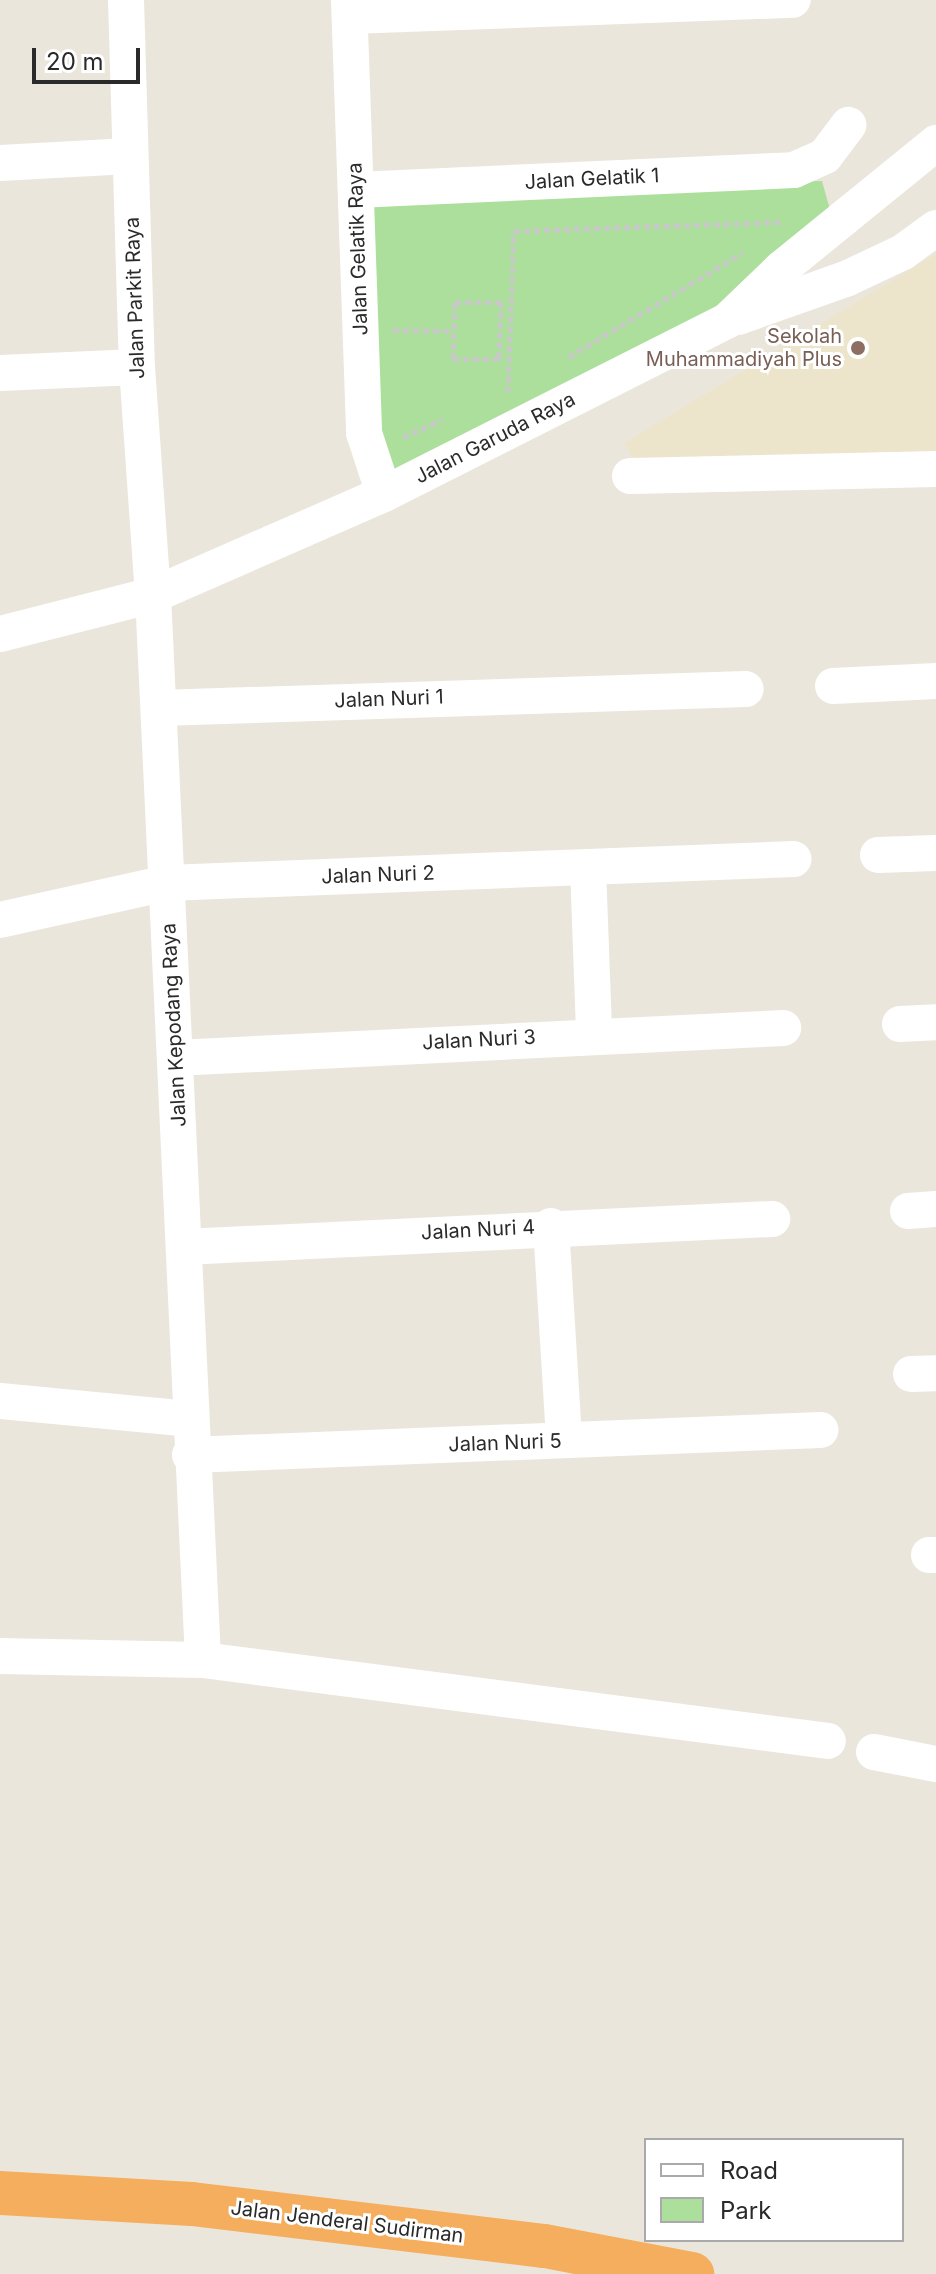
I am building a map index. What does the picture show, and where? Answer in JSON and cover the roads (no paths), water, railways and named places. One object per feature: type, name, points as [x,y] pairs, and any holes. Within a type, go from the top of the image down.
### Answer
[{"type":"highway","name":"Jalan Jenderal Sudirman","points":[[0,2193],[192,2204],[545,2246],[692,2274]]},
{"type":"street","name":"Jalan Parkit Raya","points":[[126,0],[137,367],[153,595]]},
{"type":"street","points":[[350,8],[793,0]]},
{"type":"street","name":"Jalan Gelatik Raya","points":[[350,8],[360,329],[369,451],[384,494]]},
{"type":"street","name":"Jalan Gelatik 1","points":[[356,190],[794,170],[825,156],[848,125]]},
{"type":"street","name":"Jalan Garuda Raya","points":[[0,634],[153,595],[384,494],[728,320],[781,269],[936,143]]},
{"type":"street","points":[[0,163],[129,156]]},
{"type":"street","points":[[728,320],[848,278],[903,252],[936,228]]},
{"type":"street","points":[[0,373],[137,367]]},
{"type":"street","points":[[630,476],[936,469]]},
{"type":"street","name":"Jalan Kepodang Raya","points":[[153,595],[184,1247],[190,1455],[203,1660]]},
{"type":"street","points":[[833,686],[936,681]]},
{"type":"street","name":"Jalan Nuri 1","points":[[159,708],[620,690],[746,689]]},
{"type":"street","points":[[878,855],[936,853]]},
{"type":"street","name":"Jalan Nuri 2","points":[[0,920],[167,883],[794,859]]},
{"type":"street","points":[[588,867],[594,1033]]},
{"type":"street","points":[[900,1024],[936,1022]]},
{"type":"street","name":"Jalan Nuri 3","points":[[175,1058],[594,1033],[783,1028]]},
{"type":"street","name":"Jalan Nuri 4","points":[[184,1247],[551,1226],[772,1219]]},
{"type":"street","points":[[551,1226],[564,1440]]},
{"type":"street","points":[[0,1401],[189,1419]]},
{"type":"street","name":"Jalan Nuri 5","points":[[190,1455],[821,1430]]},
{"type":"street","points":[[0,1656],[203,1660],[828,1741]]},
{"type":"street","points":[[874,1752],[936,1764]]},
{"type":"place","name":"Sekolah Muhammadiyah Plus","points":[[858,348]]}]
